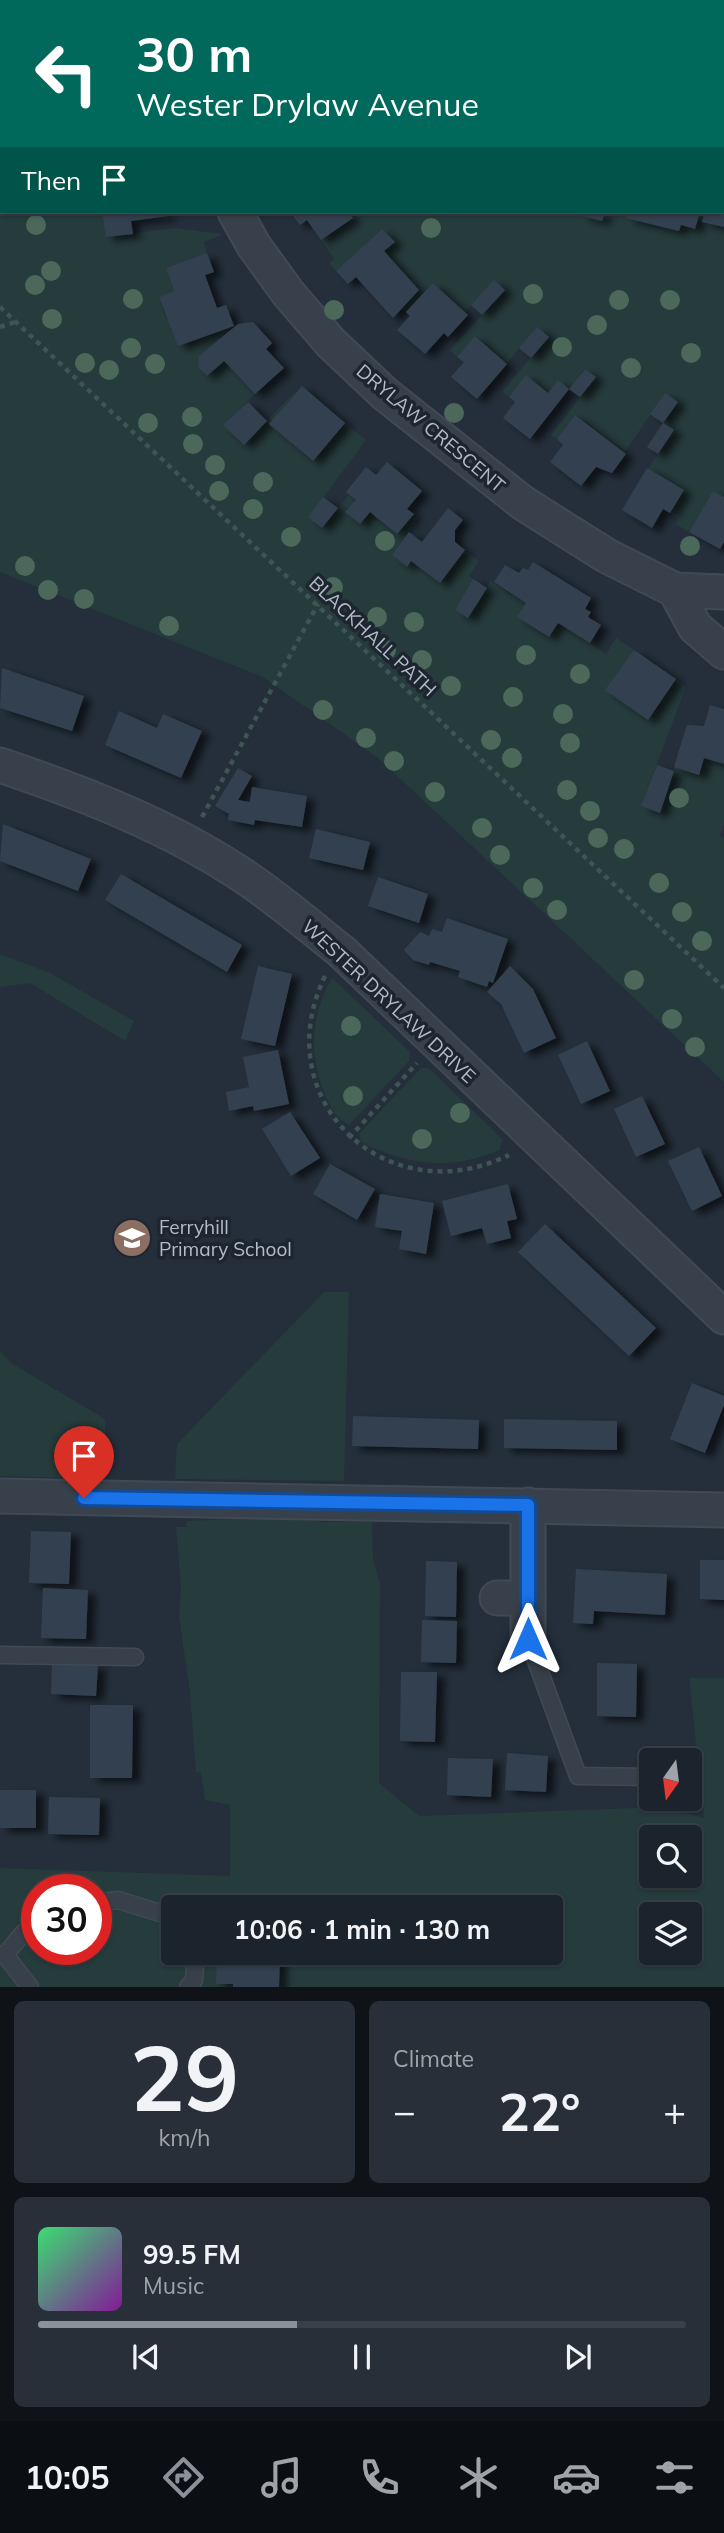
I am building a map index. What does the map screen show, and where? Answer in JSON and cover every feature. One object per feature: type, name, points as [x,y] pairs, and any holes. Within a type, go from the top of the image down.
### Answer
[{"type":"street","name":"DRYLAW CRESCENT","points":[[237,214],[254,246],[288,293],[331,343],[385,394],[523,503],[607,556],[674,590],[724,592]]},
{"type":"street","points":[[674,590],[695,627],[724,652]]},
{"type":"street","name":"WESTER DRYLAW DRIVE","points":[[0,765],[61,785],[188,843],[250,881],[341,952],[724,1317]]},
{"type":"street","points":[[0,1496],[724,1510]]},
{"type":"street","points":[[528,1505],[512,1598],[528,1639]]},
{"type":"lane","points":[[528,1639],[578,1776],[639,1777]]},
{"type":"lane","points":[[0,1655],[135,1657]]},
{"type":"lane","points":[[112,1901],[118,1900],[161,1913]]},
{"type":"lane","points":[[21,1935],[2,1955],[30,1987]]},
{"type":"lane","points":[[188,1987],[194,1980],[195,1965]]},
{"type":"path","name":"BLACKHALL PATH","points":[[0,307],[724,988]]},
{"type":"path","points":[[0,327],[15,322]]},
{"type":"path","points":[[188,843],[318,604]]},
{"type":"path","points":[[341,952],[317,993],[308,1036],[312,1069],[323,1101],[349,1138],[366,1150],[404,1166],[448,1171],[497,1161],[535,1137]]},
{"type":"path","points":[[349,1138],[436,1042]]},
{"type":"green space","points":[[0,214],[102,214],[107,237],[174,228],[223,234],[204,242],[207,253],[166,268],[174,291],[159,298],[166,318],[234,326],[199,356],[198,367],[207,376],[223,361],[255,394],[224,425],[244,445],[301,385],[270,424],[312,461],[345,423],[366,440],[309,517],[322,528],[349,495],[356,500],[346,513],[360,524],[370,512],[397,534],[414,514],[418,518],[392,555],[407,567],[411,561],[440,583],[465,550],[479,561],[469,576],[473,579],[455,610],[469,618],[490,581],[526,603],[518,617],[548,637],[558,623],[606,654],[616,638],[634,650],[606,690],[676,679],[686,687],[641,806],[660,812],[675,767],[698,775],[704,757],[724,764],[724,824],[720,836],[724,838],[724,1082],[378,758],[263,677],[0,572]]},
{"type":"green space","points":[[349,214],[582,214],[602,221],[604,214],[620,214],[679,231],[681,225],[695,229],[699,214],[704,214],[702,222],[724,227],[724,497],[713,491],[689,532],[675,524],[678,519],[670,513],[684,490],[648,469],[674,431],[663,423],[677,402],[665,393],[625,452],[576,415],[557,439],[551,435],[596,377],[584,369],[569,389],[558,381],[548,393],[526,376],[509,397],[502,392],[548,337],[537,328],[507,363],[476,336],[457,357],[450,350],[505,289],[494,281],[465,312],[433,283],[406,312],[402,309],[419,290],[384,251],[394,242],[382,229],[336,271],[329,263],[334,259],[321,240],[353,219]]},
{"type":"green space","points":[[0,954],[50,973],[134,1021],[125,1041],[30,983],[0,987]]},
{"type":"green space","points":[[332,978],[410,1052],[409,1061],[349,1125],[336,1115],[330,1106],[323,1090],[314,1047],[316,1019]]},
{"type":"green space","points":[[421,1068],[429,1068],[503,1140],[499,1150],[464,1161],[430,1163],[396,1156],[361,1142],[359,1134]]},
{"type":"green space","points":[[324,1292],[349,1292],[344,1481],[175,1479],[177,1444]]},
{"type":"green space","points":[[0,1351],[11,1363],[105,1419],[106,1457],[81,1478],[0,1476]]},
{"type":"green space","points":[[272,1517],[324,1522],[372,1520],[373,1560],[380,1584],[379,1783],[419,1816],[639,1808],[639,1811],[677,1811],[704,1818],[702,1748],[696,1748],[689,1678],[724,1678],[724,1987],[0,1987],[0,1868],[230,1876],[230,1805],[205,1800],[201,1773],[196,1772],[190,1693],[179,1616],[181,1587],[176,1527],[186,1527],[187,1521]]},
{"type":"building","points":[[102,214],[168,214],[131,221],[133,234],[106,237]]},
{"type":"building","points":[[292,214],[350,214],[353,218],[321,240],[307,220],[300,225]]},
{"type":"building","points":[[582,214],[604,214],[602,221]]},
{"type":"building","points":[[627,214],[699,214],[695,229],[681,225],[679,231],[626,218]]},
{"type":"building","points":[[704,214],[724,214],[724,227],[702,222]]},
{"type":"building","points":[[382,229],[395,242],[384,251],[419,290],[393,318],[356,277],[348,284],[336,271]]},
{"type":"building","points":[[207,253],[214,272],[205,275],[217,308],[226,305],[234,326],[178,346],[159,297],[174,291],[166,268]]},
{"type":"building","points":[[494,280],[505,290],[482,315],[471,305]]},
{"type":"building","points":[[433,283],[468,315],[448,337],[444,333],[425,354],[397,330],[410,316],[406,312]]},
{"type":"building","points":[[253,322],[272,343],[266,349],[284,368],[255,394],[224,361],[207,376],[198,367],[199,356],[238,324]]},
{"type":"building","points":[[537,327],[549,337],[531,358],[519,348]]},
{"type":"building","points":[[475,336],[507,364],[477,399],[451,377],[464,362],[457,357]]},
{"type":"building","points":[[585,369],[596,377],[580,397],[569,389]]},
{"type":"building","points":[[526,375],[548,393],[558,380],[569,389],[530,439],[503,418],[515,402],[509,397]]},
{"type":"building","points":[[302,386],[345,423],[313,461],[269,424]]},
{"type":"building","points":[[665,393],[678,402],[663,423],[650,414]]},
{"type":"building","points":[[248,402],[267,421],[244,445],[223,425]]},
{"type":"building","points":[[575,415],[626,454],[612,473],[596,467],[581,486],[550,462],[563,445],[557,439]]},
{"type":"building","points":[[663,423],[674,430],[658,454],[647,447]]},
{"type":"building","points":[[387,462],[422,491],[407,509],[414,514],[397,534],[370,512],[360,524],[345,512],[356,500],[346,492],[366,467],[376,475]]},
{"type":"building","points":[[647,468],[684,490],[670,513],[663,509],[652,528],[622,510]]},
{"type":"building","points":[[713,491],[724,497],[724,542],[720,549],[689,532]]},
{"type":"building","points":[[323,497],[338,508],[322,528],[308,517]]},
{"type":"building","points":[[448,508],[463,520],[455,530],[455,542],[465,550],[440,583],[411,561],[407,567],[392,555],[409,532],[422,542]]},
{"type":"building","points":[[533,562],[591,598],[585,609],[591,612],[588,617],[601,625],[590,643],[558,623],[549,637],[517,617],[526,603],[494,582],[505,565],[519,573],[523,568],[528,570]]},
{"type":"building","points":[[473,579],[487,588],[468,618],[455,610]]},
{"type":"building","points":[[634,650],[676,679],[648,720],[605,690]]},
{"type":"building","points":[[2,668],[84,696],[72,731],[0,708]]},
{"type":"building","points":[[710,705],[724,709],[724,764],[704,758],[699,775],[674,767],[687,725],[704,726]]},
{"type":"building","points":[[119,711],[157,728],[163,714],[202,731],[181,778],[105,745]]},
{"type":"building","points":[[657,765],[674,771],[660,813],[641,806]]},
{"type":"building","points":[[238,768],[252,776],[238,800],[250,802],[252,787],[307,796],[302,827],[255,820],[254,825],[228,820],[229,814],[215,806]]},
{"type":"building","points":[[3,824],[91,859],[78,891],[0,861]]},
{"type":"building","points":[[316,829],[370,842],[363,870],[309,858]]},
{"type":"building","points":[[121,874],[242,945],[227,972],[105,900]]},
{"type":"building","points":[[378,877],[428,894],[419,923],[368,906]]},
{"type":"building","points":[[447,918],[508,939],[493,983],[489,981],[487,987],[458,977],[460,971],[413,960],[404,950],[420,932],[429,936],[432,929],[442,932]]},
{"type":"building","points":[[258,966],[292,974],[275,1046],[241,1039]]},
{"type":"building","points":[[510,966],[533,989],[556,1038],[524,1053],[501,1004],[487,992]]},
{"type":"building","points":[[587,1041],[610,1091],[581,1104],[558,1055]]},
{"type":"building","points":[[278,1050],[289,1104],[254,1111],[253,1106],[229,1111],[226,1092],[249,1087],[243,1057]]},
{"type":"building","points":[[642,1096],[665,1144],[636,1157],[614,1109]]},
{"type":"building","points":[[290,1112],[320,1158],[291,1176],[262,1129]]},
{"type":"building","points":[[699,1147],[722,1196],[692,1211],[668,1161]]},
{"type":"building","points":[[330,1164],[375,1189],[357,1220],[313,1194]]},
{"type":"building","points":[[508,1184],[517,1219],[507,1221],[511,1238],[487,1244],[482,1228],[451,1236],[442,1201]]},
{"type":"building","points":[[380,1194],[434,1203],[426,1254],[399,1249],[402,1231],[375,1227]]},
{"type":"building","points":[[545,1224],[656,1328],[629,1356],[518,1252]]},
{"type":"building","points":[[692,1383],[724,1396],[724,1405],[705,1453],[670,1439]]},
{"type":"building","points":[[353,1416],[479,1420],[478,1449],[352,1446]]},
{"type":"building","points":[[504,1419],[617,1421],[617,1450],[504,1448]]},
{"type":"building","points":[[31,1531],[71,1532],[69,1584],[29,1583]]},
{"type":"building","points":[[700,1560],[724,1560],[724,1600],[700,1599]]},
{"type":"building","points":[[426,1561],[457,1562],[456,1617],[425,1616]]},
{"type":"building","points":[[576,1569],[667,1574],[665,1615],[594,1611],[593,1624],[573,1623]]},
{"type":"building","points":[[43,1588],[88,1590],[86,1639],[41,1638]]},
{"type":"building","points":[[422,1620],[457,1621],[456,1663],[421,1662]]},
{"type":"building","points":[[52,1663],[98,1665],[96,1696],[51,1694]]},
{"type":"building","points":[[597,1663],[637,1664],[636,1717],[597,1716]]},
{"type":"building","points":[[401,1672],[437,1672],[435,1742],[400,1741]]},
{"type":"building","points":[[90,1705],[133,1705],[132,1778],[90,1778]]},
{"type":"building","points":[[507,1753],[548,1756],[546,1792],[505,1790]]},
{"type":"building","points":[[448,1758],[493,1759],[491,1797],[447,1795]]},
{"type":"building","points":[[0,1790],[36,1790],[36,1828],[0,1828]]},
{"type":"building","points":[[49,1797],[100,1798],[99,1835],[48,1834]]},
{"type":"building","points":[[217,1965],[280,1965],[279,1987],[233,1987],[233,1984],[216,1984]]},
{"type":"place","name":"Ferryhill Primary School","points":[[132,1238]]},
{"type":"route","points":[[84,1498],[528,1505],[528,1639]]}]
